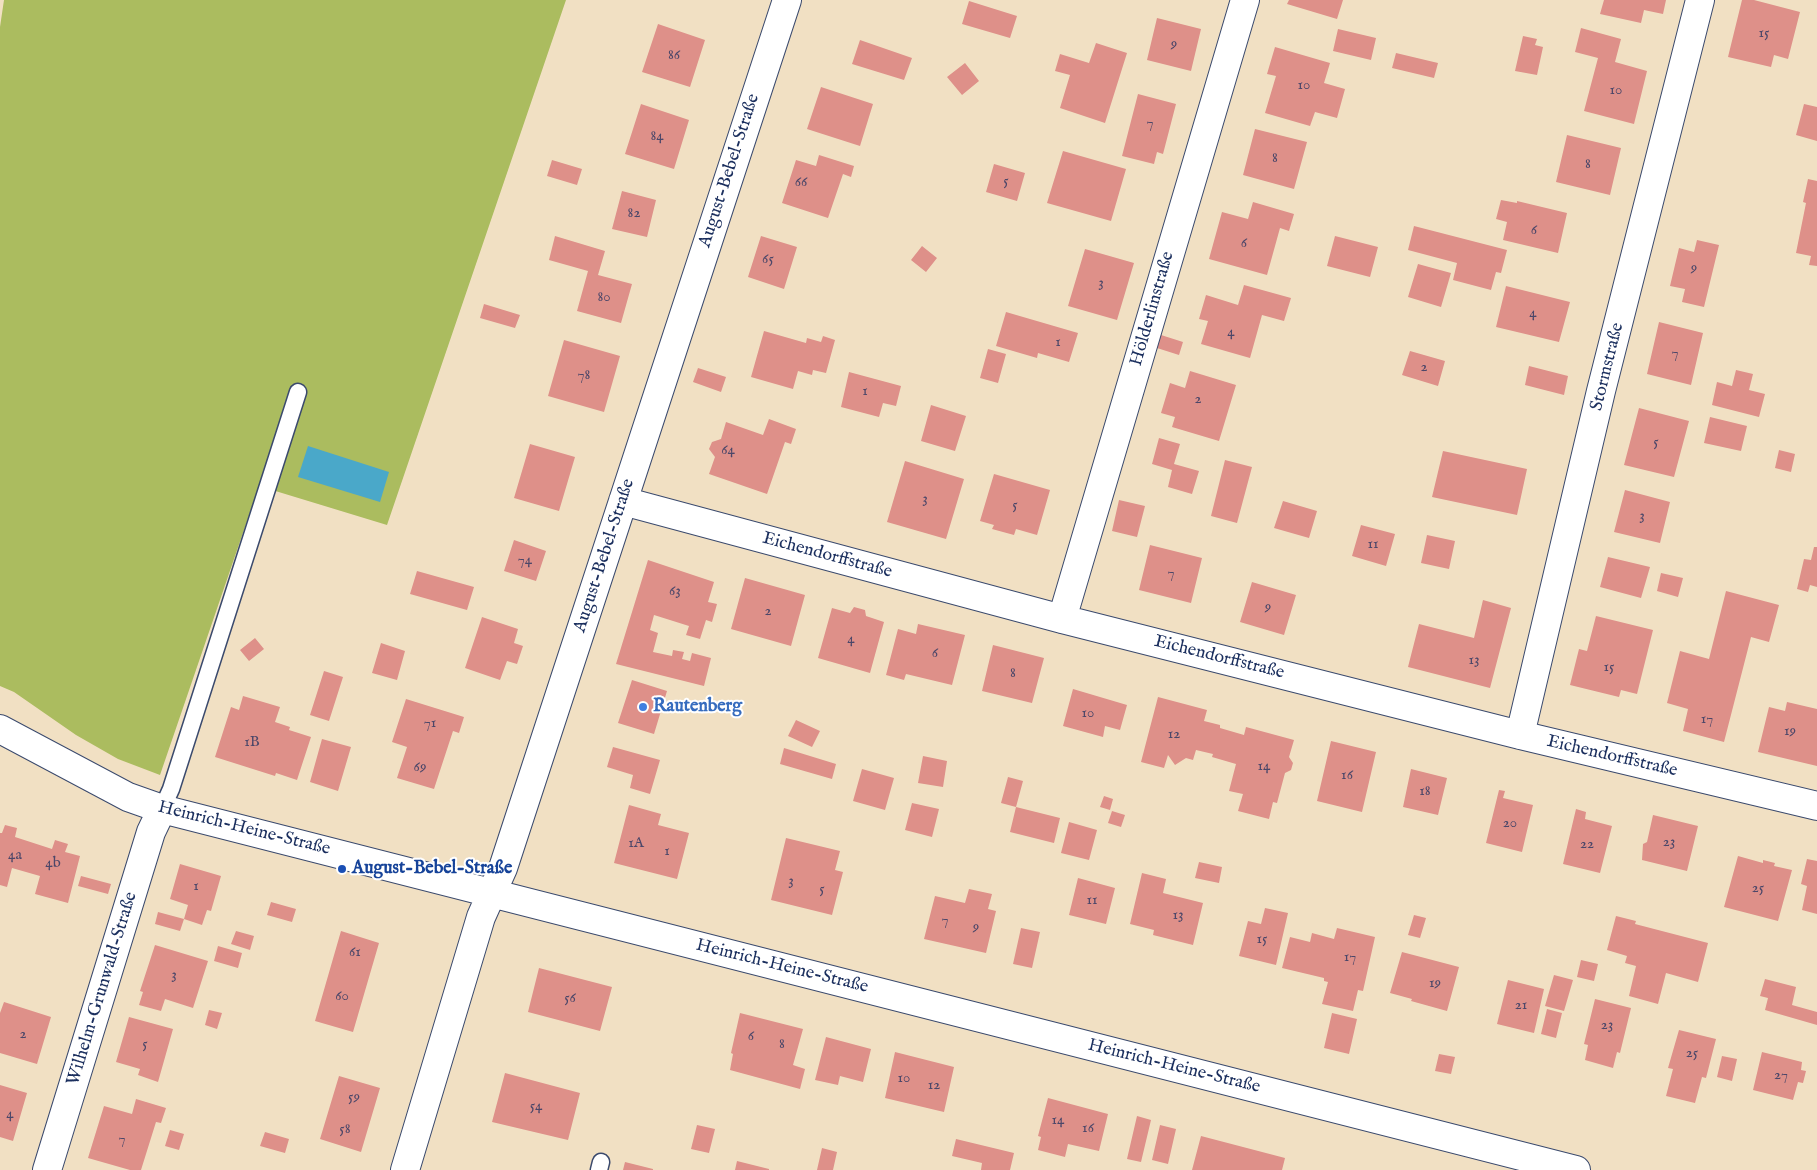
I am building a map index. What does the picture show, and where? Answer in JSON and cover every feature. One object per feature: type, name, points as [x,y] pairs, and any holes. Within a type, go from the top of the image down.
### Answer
[{"type":"street","name":"August-Bebel-Straße","points":[[405,1170],[481,917],[503,868],[787,0]]},
{"type":"street","name":"Hölderlinstraße","points":[[1062,618],[1245,0]]},
{"type":"street","name":"Stormstraße","points":[[1520,734],[1601,391],[1700,0]]},
{"type":"street","name":"Eichendorffstraße","points":[[623,501],[1062,618],[1520,734],[1817,806]]},
{"type":"street","name":"Heinrich-Heine-Straße","points":[[0,729],[128,797],[162,809],[1576,1170]]},
{"type":"street","name":"Wilhelm-Grunwald-Straße","points":[[47,1170],[148,842],[162,809]]},
{"type":"lane","points":[[162,809],[171,789],[298,392]]},
{"type":"green space","points":[[4,0],[566,0],[387,525],[259,486],[160,775],[118,759],[76,735],[14,692],[0,686],[0,27]]},
{"type":"water","points":[[308,446],[389,472],[380,502],[298,477]]},
{"type":"building","points":[[1289,0],[1343,0],[1337,19],[1287,4]]},
{"type":"building","points":[[1604,0],[1666,0],[1663,14],[1644,10],[1641,23],[1600,14]]},
{"type":"building","points":[[1742,0],[1754,0],[1800,12],[1788,59],[1774,55],[1771,67],[1728,57]]},
{"type":"building","points":[[969,1],[1017,16],[1010,38],[962,24]]},
{"type":"building","points":[[1157,18],[1201,29],[1191,71],[1147,60]]},
{"type":"building","points":[[658,24],[705,40],[690,87],[642,72]]},
{"type":"building","points":[[1581,28],[1621,39],[1615,62],[1647,71],[1634,124],[1584,111],[1598,58],[1575,52]]},
{"type":"building","points":[[1338,29],[1376,38],[1371,60],[1333,51]]},
{"type":"building","points":[[1523,36],[1537,39],[1535,45],[1543,47],[1537,75],[1515,71]]},
{"type":"building","points":[[860,40],[912,58],[904,80],[852,64]]},
{"type":"building","points":[[1096,43],[1127,53],[1105,123],[1060,108],[1070,75],[1055,71],[1060,54],[1089,63]]},
{"type":"building","points":[[1275,47],[1330,63],[1324,83],[1345,89],[1337,118],[1315,112],[1310,126],[1265,113],[1276,76],[1267,74]]},
{"type":"building","points":[[1396,53],[1438,63],[1434,78],[1392,68]]},
{"type":"building","points":[[965,63],[979,81],[962,95],[947,77]]},
{"type":"building","points":[[821,87],[873,104],[860,146],[807,129]]},
{"type":"building","points":[[1138,94],[1176,104],[1163,154],[1157,152],[1154,164],[1122,156]]},
{"type":"building","points":[[641,104],[689,120],[674,169],[625,154]]},
{"type":"building","points":[[1804,104],[1817,107],[1817,141],[1796,135]]},
{"type":"building","points":[[1255,129],[1307,142],[1294,189],[1243,175]]},
{"type":"building","points":[[1567,135],[1621,148],[1610,195],[1556,182]]},
{"type":"building","points":[[1063,151],[1126,169],[1111,221],[1047,203]]},
{"type":"building","points":[[819,155],[854,166],[851,177],[843,174],[828,218],[782,203],[796,160],[816,166]]},
{"type":"building","points":[[552,160],[582,169],[577,185],[547,176]]},
{"type":"building","points":[[994,164],[1025,173],[1017,201],[986,192]]},
{"type":"building","points":[[1808,179],[1817,181],[1817,266],[1809,265],[1811,256],[1796,253],[1806,203],[1803,202]]},
{"type":"building","points":[[622,191],[656,200],[647,237],[612,229]]},
{"type":"building","points":[[1501,200],[1517,203],[1517,201],[1567,213],[1558,253],[1503,240],[1507,222],[1496,219]]},
{"type":"building","points":[[1253,202],[1294,214],[1289,231],[1280,228],[1267,275],[1209,259],[1222,212],[1248,219]]},
{"type":"building","points":[[1414,226],[1507,250],[1501,273],[1496,272],[1491,290],[1453,280],[1457,263],[1408,250]]},
{"type":"building","points":[[555,236],[605,251],[598,275],[632,284],[621,323],[577,311],[588,271],[549,260]]},
{"type":"building","points":[[761,236],[797,247],[784,289],[748,277]]},
{"type":"building","points":[[1335,236],[1378,247],[1370,277],[1327,266]]},
{"type":"building","points":[[1697,240],[1719,245],[1704,307],[1682,302],[1685,289],[1670,286],[1679,248],[1694,252]]},
{"type":"building","points":[[922,246],[937,258],[926,272],[911,260]]},
{"type":"building","points":[[1085,249],[1134,263],[1117,320],[1068,306]]},
{"type":"building","points":[[1418,264],[1451,273],[1441,307],[1408,297]]},
{"type":"building","points":[[1244,285],[1291,298],[1284,321],[1262,315],[1250,358],[1201,344],[1208,321],[1199,319],[1206,295],[1238,305]]},
{"type":"building","points":[[1506,286],[1570,302],[1559,342],[1496,327]]},
{"type":"building","points":[[484,304],[520,315],[515,328],[480,318]]},
{"type":"building","points":[[1006,312],[1078,333],[1069,362],[1038,353],[1037,358],[996,346]]},
{"type":"building","points":[[1659,322],[1703,333],[1691,385],[1647,374]]},
{"type":"building","points":[[764,331],[806,343],[807,338],[821,342],[823,336],[835,340],[826,373],[813,370],[812,375],[798,371],[793,389],[751,377]]},
{"type":"building","points":[[1161,335],[1183,342],[1179,355],[1157,348]]},
{"type":"building","points":[[564,340],[620,356],[604,412],[548,396]]},
{"type":"building","points":[[988,349],[1006,354],[998,383],[980,378]]},
{"type":"building","points":[[1410,351],[1445,361],[1438,386],[1402,375]]},
{"type":"building","points":[[1529,366],[1568,376],[1564,395],[1525,385]]},
{"type":"building","points":[[698,368],[726,377],[721,392],[693,382]]},
{"type":"building","points":[[1736,370],[1753,374],[1749,390],[1765,394],[1759,417],[1712,405],[1717,382],[1732,386]]},
{"type":"building","points":[[1190,371],[1236,385],[1219,441],[1172,427],[1175,417],[1161,413],[1170,383],[1185,388]]},
{"type":"building","points":[[849,372],[901,386],[896,406],[883,403],[879,417],[841,407]]},
{"type":"building","points":[[931,405],[966,416],[955,451],[921,441]]},
{"type":"building","points":[[1639,408],[1689,421],[1674,477],[1624,465]]},
{"type":"building","points":[[1710,417],[1747,426],[1741,451],[1704,443]]},
{"type":"building","points":[[769,419],[796,429],[791,444],[785,442],[767,494],[709,474],[715,457],[709,449],[712,442],[721,439],[726,422],[763,435]]},
{"type":"building","points":[[1159,438],[1180,444],[1174,464],[1199,471],[1192,494],[1168,487],[1172,470],[1152,464]]},
{"type":"building","points":[[530,444],[575,457],[559,511],[514,498]]},
{"type":"building","points":[[1779,450],[1795,454],[1791,472],[1775,468]]},
{"type":"building","points":[[1443,451],[1527,469],[1517,515],[1432,497]]},
{"type":"building","points":[[1225,460],[1252,467],[1237,523],[1211,516]]},
{"type":"building","points":[[905,461],[964,479],[946,539],[887,522]]},
{"type":"building","points":[[994,474],[1050,490],[1037,535],[1016,529],[1014,535],[992,529],[994,525],[980,521]]},
{"type":"building","points":[[1625,490],[1670,502],[1660,543],[1614,532]]},
{"type":"building","points":[[1119,500],[1145,506],[1137,537],[1112,531]]},
{"type":"building","points":[[1283,501],[1317,511],[1309,538],[1274,528]]},
{"type":"building","points":[[1361,525],[1395,534],[1386,566],[1352,556]]},
{"type":"building","points":[[1427,535],[1455,541],[1449,569],[1421,563]]},
{"type":"building","points":[[514,540],[546,551],[536,581],[504,571]]},
{"type":"building","points":[[1150,545],[1202,558],[1191,603],[1139,590]]},
{"type":"building","points":[[1814,547],[1817,547],[1817,587],[1810,585],[1808,592],[1797,589],[1804,559],[1811,560]]},
{"type":"building","points":[[1608,557],[1650,567],[1641,598],[1600,587]]},
{"type":"building","points":[[648,560],[714,582],[708,602],[717,604],[712,622],[706,620],[700,639],[686,635],[689,626],[654,615],[650,630],[658,633],[653,652],[672,656],[673,650],[684,652],[682,659],[690,661],[692,653],[711,658],[704,686],[616,664]]},
{"type":"building","points":[[417,571],[474,587],[467,610],[410,594]]},
{"type":"building","points":[[1661,573],[1683,578],[1678,597],[1657,591]]},
{"type":"building","points":[[745,578],[805,595],[791,646],[731,629]]},
{"type":"building","points":[[1252,582],[1296,595],[1284,635],[1240,622]]},
{"type":"building","points":[[1726,591],[1779,605],[1769,642],[1751,637],[1724,742],[1683,731],[1688,709],[1667,703],[1680,651],[1709,659]]},
{"type":"building","points":[[1483,600],[1511,608],[1490,688],[1408,667],[1419,624],[1474,638]]},
{"type":"building","points":[[854,607],[865,610],[866,616],[884,622],[870,673],[818,658],[832,608],[850,613]]},
{"type":"building","points":[[1596,616],[1653,630],[1637,694],[1621,690],[1619,697],[1570,685],[1579,649],[1587,651]]},
{"type":"building","points":[[482,617],[518,629],[514,643],[523,646],[517,664],[507,661],[500,680],[465,668]]},
{"type":"building","points":[[918,624],[965,635],[952,685],[906,674],[904,680],[886,675],[898,629],[916,634]]},
{"type":"building","points":[[255,638],[264,649],[249,661],[240,650]]},
{"type":"building","points":[[381,643],[405,651],[397,680],[372,673]]},
{"type":"building","points":[[993,645],[1044,658],[1032,703],[982,691]]},
{"type":"building","points":[[324,671],[343,677],[329,721],[310,715]]},
{"type":"building","name":"Rautenberg","points":[[632,680],[667,691],[654,734],[618,723]]},
{"type":"building","points":[[1073,689],[1127,705],[1120,730],[1105,726],[1103,737],[1063,726]]},
{"type":"building","points":[[243,696],[280,707],[275,722],[290,727],[289,730],[311,737],[297,780],[276,773],[275,776],[215,757],[231,707],[239,710]]},
{"type":"building","points":[[1158,697],[1207,710],[1204,721],[1220,725],[1220,728],[1244,735],[1246,727],[1294,740],[1289,757],[1293,763],[1291,770],[1285,773],[1277,803],[1273,802],[1269,819],[1238,811],[1243,794],[1229,791],[1236,764],[1212,757],[1213,754],[1196,750],[1193,760],[1186,758],[1175,765],[1168,755],[1164,768],[1141,762]]},
{"type":"building","points":[[406,699],[464,717],[459,733],[453,731],[434,789],[397,778],[407,747],[392,742]]},
{"type":"building","points":[[1787,702],[1817,709],[1817,766],[1758,752],[1769,707],[1785,711]]},
{"type":"building","points":[[796,720],[820,731],[812,747],[788,736]]},
{"type":"building","points":[[322,739],[351,747],[338,791],[310,782]]},
{"type":"building","points":[[1331,741],[1376,752],[1362,812],[1317,801]]},
{"type":"building","points":[[613,747],[660,760],[650,794],[630,788],[633,775],[607,767]]},
{"type":"building","points":[[784,748],[836,764],[832,779],[780,764]]},
{"type":"building","points":[[923,756],[947,761],[943,787],[918,783]]},
{"type":"building","points":[[862,769],[894,778],[885,810],[853,801]]},
{"type":"building","points":[[1411,769],[1447,778],[1438,815],[1403,807]]},
{"type":"building","points":[[1008,777],[1023,781],[1016,807],[1001,803]]},
{"type":"building","points":[[1499,790],[1505,791],[1503,798],[1533,805],[1522,852],[1486,843]]},
{"type":"building","points":[[1104,796],[1113,799],[1110,810],[1100,807]]},
{"type":"building","points":[[912,803],[939,809],[932,837],[905,830]]},
{"type":"building","points":[[629,805],[661,814],[658,825],[689,833],[677,879],[614,863]]},
{"type":"building","points":[[1016,807],[1060,818],[1054,843],[1010,832]]},
{"type":"building","points":[[1576,809],[1586,812],[1585,819],[1612,826],[1600,873],[1563,864]]},
{"type":"building","points":[[1112,811],[1125,815],[1121,827],[1108,823]]},
{"type":"building","points":[[1653,815],[1698,826],[1687,871],[1642,860],[1643,844],[1647,842]]},
{"type":"building","points":[[1069,822],[1097,830],[1089,860],[1061,853]]},
{"type":"building","points":[[5,825],[17,828],[15,837],[52,849],[55,840],[68,844],[65,852],[80,856],[68,903],[35,894],[40,876],[12,868],[7,887],[0,885],[0,833],[2,833]]},
{"type":"building","points":[[786,838],[840,851],[835,870],[843,872],[832,915],[771,900]]},
{"type":"building","points":[[1738,856],[1763,863],[1763,860],[1775,863],[1774,866],[1792,870],[1778,921],[1724,907]]},
{"type":"building","points":[[1807,859],[1817,861],[1817,914],[1802,910],[1807,886],[1801,884]]},
{"type":"building","points":[[1199,862],[1222,867],[1219,883],[1195,878]]},
{"type":"building","points":[[180,864],[221,876],[211,911],[207,910],[202,925],[184,919],[188,905],[170,899]]},
{"type":"building","points":[[1142,873],[1166,879],[1163,893],[1203,903],[1193,945],[1153,935],[1154,930],[1130,924]]},
{"type":"building","points":[[81,876],[111,884],[108,894],[78,886]]},
{"type":"building","points":[[1078,878],[1115,888],[1106,924],[1069,915]]},
{"type":"building","points":[[969,889],[992,894],[988,909],[996,911],[986,953],[924,939],[935,896],[965,903]]},
{"type":"building","points":[[271,902],[296,909],[292,922],[267,915]]},
{"type":"building","points":[[1265,908],[1288,913],[1276,965],[1239,956],[1248,921],[1261,924]]},
{"type":"building","points":[[158,912],[184,919],[180,931],[155,924]]},
{"type":"building","points":[[1414,915],[1426,918],[1420,938],[1408,935]]},
{"type":"building","points":[[1616,916],[1636,921],[1635,924],[1708,943],[1698,982],[1666,973],[1658,1004],[1629,996],[1636,966],[1625,963],[1627,956],[1607,950]]},
{"type":"building","points":[[1021,928],[1040,932],[1032,968],[1013,964]]},
{"type":"building","points":[[1337,928],[1375,937],[1363,991],[1358,990],[1353,1011],[1322,1004],[1328,982],[1324,981],[1324,978],[1282,968],[1290,937],[1310,942],[1312,933],[1334,939]]},
{"type":"building","points":[[236,931],[254,936],[250,950],[231,944]]},
{"type":"building","points":[[341,931],[379,943],[353,1032],[315,1021]]},
{"type":"building","points":[[155,945],[208,961],[193,1008],[165,999],[161,1011],[139,1005],[143,992],[140,991]]},
{"type":"building","points":[[218,946],[242,953],[238,968],[214,961]]},
{"type":"building","points":[[1402,952],[1459,967],[1447,1011],[1390,993]]},
{"type":"building","points":[[1581,960],[1598,964],[1594,981],[1577,977]]},
{"type":"building","points":[[539,968],[612,987],[600,1031],[528,1012]]},
{"type":"building","points":[[1554,975],[1573,980],[1564,1011],[1545,1006]]},
{"type":"building","points":[[1765,979],[1796,987],[1792,1005],[1817,1012],[1817,1025],[1765,1010],[1768,998],[1760,996]]},
{"type":"building","points":[[1508,980],[1544,989],[1534,1033],[1497,1024]]},
{"type":"building","points":[[1595,999],[1631,1008],[1620,1053],[1617,1052],[1613,1068],[1585,1060],[1588,1045],[1584,1044]]},
{"type":"building","points":[[4,1002],[51,1017],[37,1064],[0,1053],[0,1013]]},
{"type":"building","points":[[1547,1009],[1562,1013],[1556,1038],[1541,1034]]},
{"type":"building","points":[[209,1010],[222,1013],[217,1029],[205,1025]]},
{"type":"building","points":[[740,1013],[803,1029],[793,1065],[805,1069],[800,1089],[730,1070],[733,1054],[731,1053]]},
{"type":"building","points":[[1332,1013],[1357,1019],[1349,1054],[1324,1048]]},
{"type":"building","points":[[129,1017],[173,1029],[158,1082],[138,1075],[140,1069],[116,1062]]},
{"type":"building","points":[[1679,1030],[1716,1039],[1706,1078],[1702,1077],[1695,1103],[1666,1096],[1673,1069],[1668,1068]]},
{"type":"building","points":[[826,1037],[871,1049],[863,1082],[840,1076],[838,1085],[815,1080]]},
{"type":"building","points":[[895,1052],[954,1067],[944,1112],[885,1098]]},
{"type":"building","points":[[1762,1052],[1802,1062],[1801,1070],[1806,1071],[1803,1083],[1798,1082],[1793,1100],[1753,1090]]},
{"type":"building","points":[[1439,1054],[1455,1057],[1451,1074],[1435,1071]]},
{"type":"building","points":[[1722,1056],[1737,1059],[1732,1081],[1717,1077]]},
{"type":"building","points":[[505,1073],[580,1093],[568,1140],[492,1122]]},
{"type":"building","points":[[339,1076],[380,1088],[361,1152],[320,1139]]},
{"type":"building","points":[[0,1085],[27,1093],[13,1141],[0,1137]]},
{"type":"building","points":[[1048,1098],[1108,1114],[1099,1151],[1068,1144],[1065,1157],[1038,1150],[1041,1137],[1038,1136]]},
{"type":"building","points":[[136,1099],[166,1108],[161,1123],[156,1122],[141,1170],[130,1170],[88,1158],[104,1106],[132,1114]]},
{"type":"building","points":[[1137,1116],[1151,1120],[1141,1162],[1127,1159]]},
{"type":"building","points":[[697,1125],[715,1129],[709,1153],[691,1149]]},
{"type":"building","points":[[1160,1125],[1176,1129],[1168,1164],[1152,1160]]},
{"type":"building","points":[[170,1130],[184,1134],[179,1150],[165,1146]]},
{"type":"building","points":[[265,1132],[289,1139],[285,1153],[260,1146]]},
{"type":"building","points":[[1201,1136],[1285,1158],[1282,1170],[1192,1170]]},
{"type":"building","points":[[956,1139],[1014,1153],[1010,1170],[981,1170],[982,1163],[952,1156]]},
{"type":"building","points":[[822,1148],[837,1152],[833,1170],[817,1170]]},
{"type":"building","points":[[737,1161],[769,1169],[769,1170],[735,1170]]},
{"type":"building","points":[[625,1162],[653,1169],[653,1170],[623,1170]]},
{"type":"place","name":"Rautenberg","points":[[643,707]]},
{"type":"place","name":"August-Bebel-Straße","points":[[342,869]]}]
